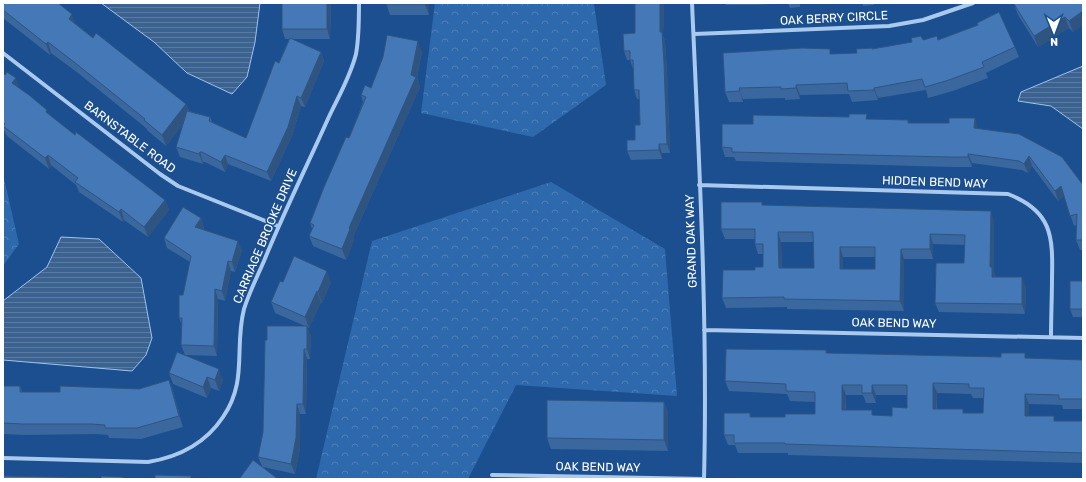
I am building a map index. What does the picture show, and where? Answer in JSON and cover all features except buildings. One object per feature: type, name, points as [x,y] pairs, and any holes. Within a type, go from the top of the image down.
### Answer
[{"type":"street","name":"CARRIAGE BROOKE DRIVE","points":[[3,458],[148,462],[167,459],[200,442],[224,417],[233,400],[240,365],[240,328],[245,308],[278,226],[350,73],[358,41],[359,3]]},
{"type":"street","name":"GRAND OAK WAY","points":[[692,3],[706,404],[703,479]]},
{"type":"street","name":"OAK BERRY CIRCLE","points":[[694,34],[889,26],[922,20],[973,3]]},
{"type":"street","name":"BARNSTABLE ROAD","points":[[3,53],[178,186],[278,226]]},
{"type":"street","name":"HIDDEN BEND WAY","points":[[699,185],[1008,194],[1022,199],[1034,208],[1042,218],[1052,242],[1051,336]]},
{"type":"street","name":"OAK BEND WAY","points":[[704,330],[1051,336],[1083,338]]},
{"type":"street","name":"OAK BEND WAY","points":[[492,474],[703,479]]},
{"type":"green space","points":[[435,3],[594,4],[606,85],[533,137],[421,113]]},
{"type":"green space","points":[[3,174],[19,244],[3,266]]},
{"type":"green space","points":[[551,182],[665,249],[677,396],[516,385],[468,479],[316,479],[372,241]]},
{"type":"shaded area","points":[[101,3],[260,3],[255,42],[247,77],[232,94],[187,73],[154,42]]},
{"type":"shaded area","points":[[1083,66],[1083,129],[1051,106],[1018,101],[1021,92]]},
{"type":"shaded area","points":[[61,237],[99,239],[141,278],[152,338],[146,355],[132,371],[3,360],[3,301],[47,267]]}]
